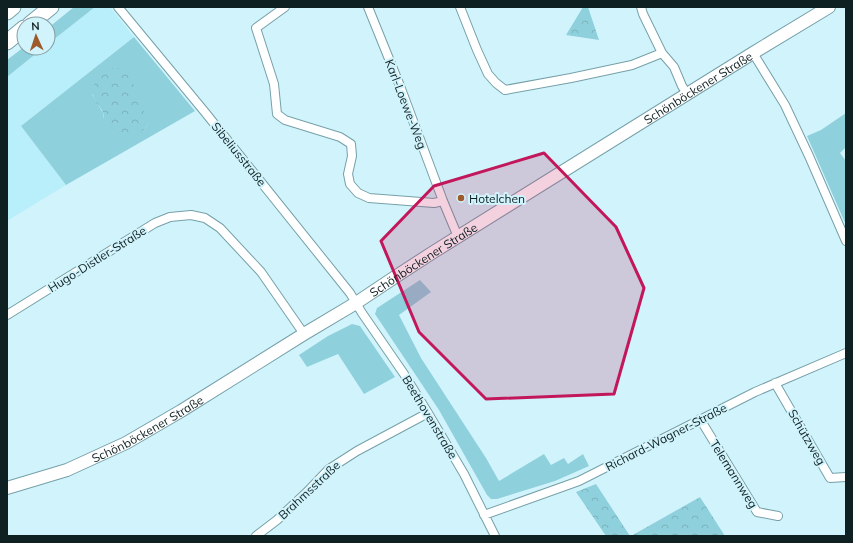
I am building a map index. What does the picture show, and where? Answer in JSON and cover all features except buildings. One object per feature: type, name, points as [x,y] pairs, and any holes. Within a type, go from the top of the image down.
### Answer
[{"type":"highway","points":[[7,12],[13,7]]},
{"type":"highway","points":[[40,16],[51,7]]},
{"type":"highway","points":[[7,42],[16,35]]},
{"type":"main road","name":"Schönböckener Straße","points":[[7,488],[68,470],[126,442],[181,411],[356,303],[395,276],[829,7]]},
{"type":"street","name":"Sibeliusstraße","points":[[118,7],[204,111],[350,293],[356,303]]},
{"type":"street","points":[[285,7],[256,28],[274,84],[277,114],[285,120],[340,137],[351,144],[352,156],[348,174],[350,184],[358,193],[369,198],[434,203],[443,201]]},
{"type":"street","name":"Karl-Loewe-Weg","points":[[368,7],[458,237]]},
{"type":"street","points":[[460,7],[488,74],[505,90],[632,65],[662,53]]},
{"type":"street","points":[[641,7],[662,53],[674,67],[687,94]]},
{"type":"street","points":[[753,53],[785,105],[846,241]]},
{"type":"street","name":"Hugo-Distler-Straße","points":[[7,315],[156,223],[170,217],[191,215],[206,218],[220,228],[261,272],[304,334]]},
{"type":"street","name":"Beethovenstraße","points":[[356,303],[404,374],[428,413],[464,474],[495,536]]},
{"type":"street","name":"Richard-Wagner-Straße","points":[[484,516],[579,481],[700,419],[775,383],[846,353]]},
{"type":"street","name":"Schützweg","points":[[775,383],[830,478],[846,477]]},
{"type":"street","name":"Brahmsstraße","points":[[256,536],[297,502],[335,465],[357,451],[428,413]]},
{"type":"street","name":"Telemannweg","points":[[700,419],[757,512],[778,516]]},
{"type":"highlighted area","points":[[544,153],[616,227],[644,288],[614,394],[486,399],[419,332],[381,241],[434,186]]},
{"type":"shaded area","points":[[95,7],[110,7],[134,37],[21,126],[66,185],[7,221],[7,77],[33,56],[56,56],[56,38]]},
{"type":"green space","points":[[74,7],[95,7],[56,38],[56,22]]},
{"type":"green space","points":[[583,7],[588,7],[599,40],[566,35]]},
{"type":"green space","points":[[134,37],[195,111],[66,185],[21,126]],"holes":[[[92,94],[148,124],[142,132],[113,132],[103,120],[103,113]]]},
{"type":"green space","points":[[16,53],[16,56],[33,56],[7,77],[7,60]]},
{"type":"green space","points":[[113,68],[125,71],[132,81],[148,124],[142,132],[113,132],[107,127],[103,120],[102,110],[95,100],[93,89],[96,81]]},
{"type":"green space","points":[[846,113],[846,147],[840,153],[846,161],[846,225],[807,136],[821,130]]},
{"type":"green space","points":[[420,280],[431,292],[399,315],[421,358],[486,458],[499,481],[544,454],[551,465],[564,458],[568,464],[583,454],[589,466],[555,481],[497,499],[491,499],[487,495],[439,410],[375,314],[377,308]]},
{"type":"green space","points":[[352,324],[360,326],[395,377],[364,394],[338,354],[307,367],[299,355],[328,336]]},
{"type":"green space","points":[[596,484],[630,536],[606,536],[576,492]]},
{"type":"green space","points":[[700,497],[725,536],[631,536]]},
{"type":"place","name":"Hotelchen","points":[[461,198]]}]
